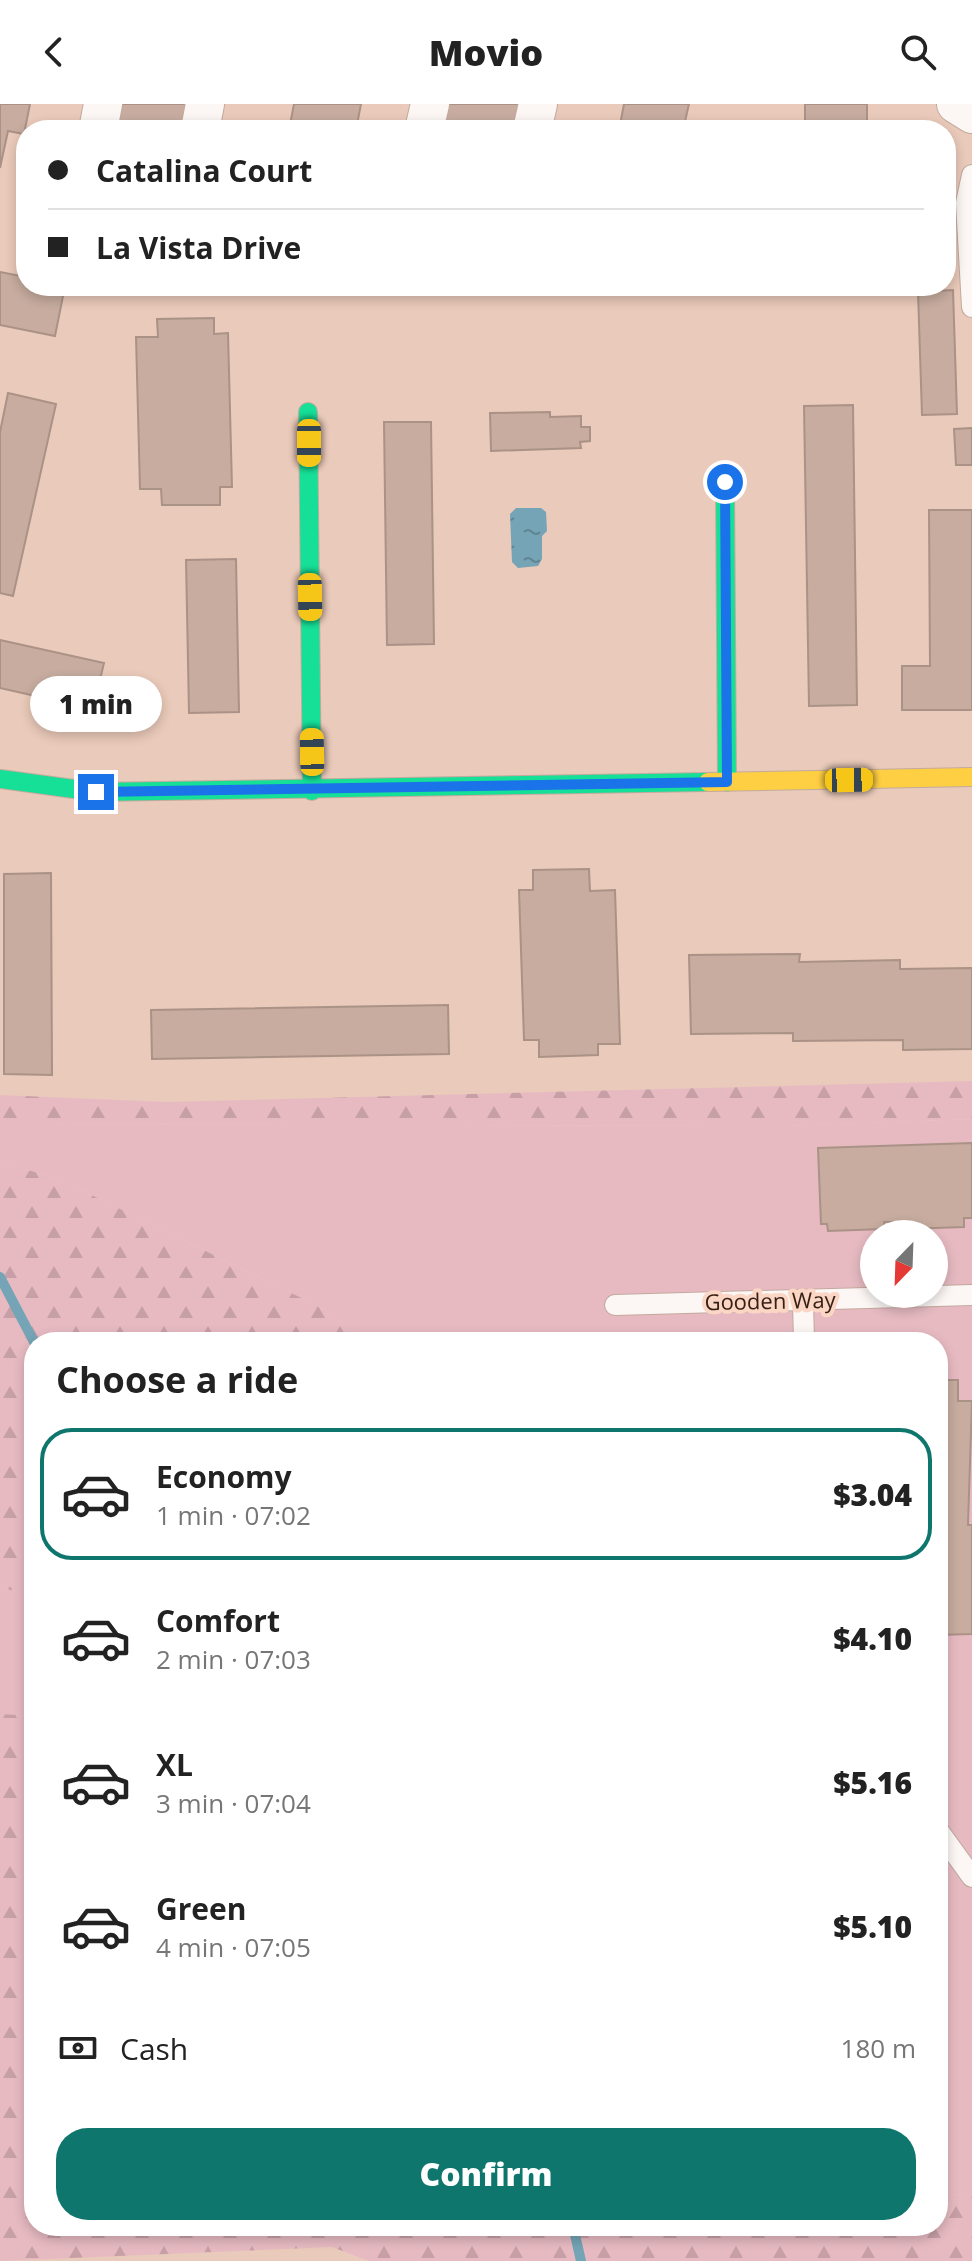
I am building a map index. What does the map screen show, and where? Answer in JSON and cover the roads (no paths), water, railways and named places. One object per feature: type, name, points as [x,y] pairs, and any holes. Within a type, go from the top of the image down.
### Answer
[{"type":"street","points":[[956,104],[972,114]]},
{"type":"street","points":[[308,412],[312,791]]},
{"type":"street","points":[[725,482],[727,782]]},
{"type":"street","points":[[0,779],[96,792],[312,791],[972,777]]},
{"type":"lane","points":[[972,175],[966,203],[972,307]]},
{"type":"lane","name":"Gooden Way","points":[[615,1305],[972,1295]]},
{"type":"lane","points":[[803,1301],[804,1332]]},
{"type":"lane","points":[[948,1844],[972,1877]]},
{"type":"water","points":[[516,508],[541,508],[546,512],[547,531],[542,536],[542,559],[538,566],[518,568],[512,562],[510,514]]},
{"type":"waterway","points":[[0,1277],[29,1332]]},
{"type":"waterway","points":[[575,2236],[581,2261]]}]
